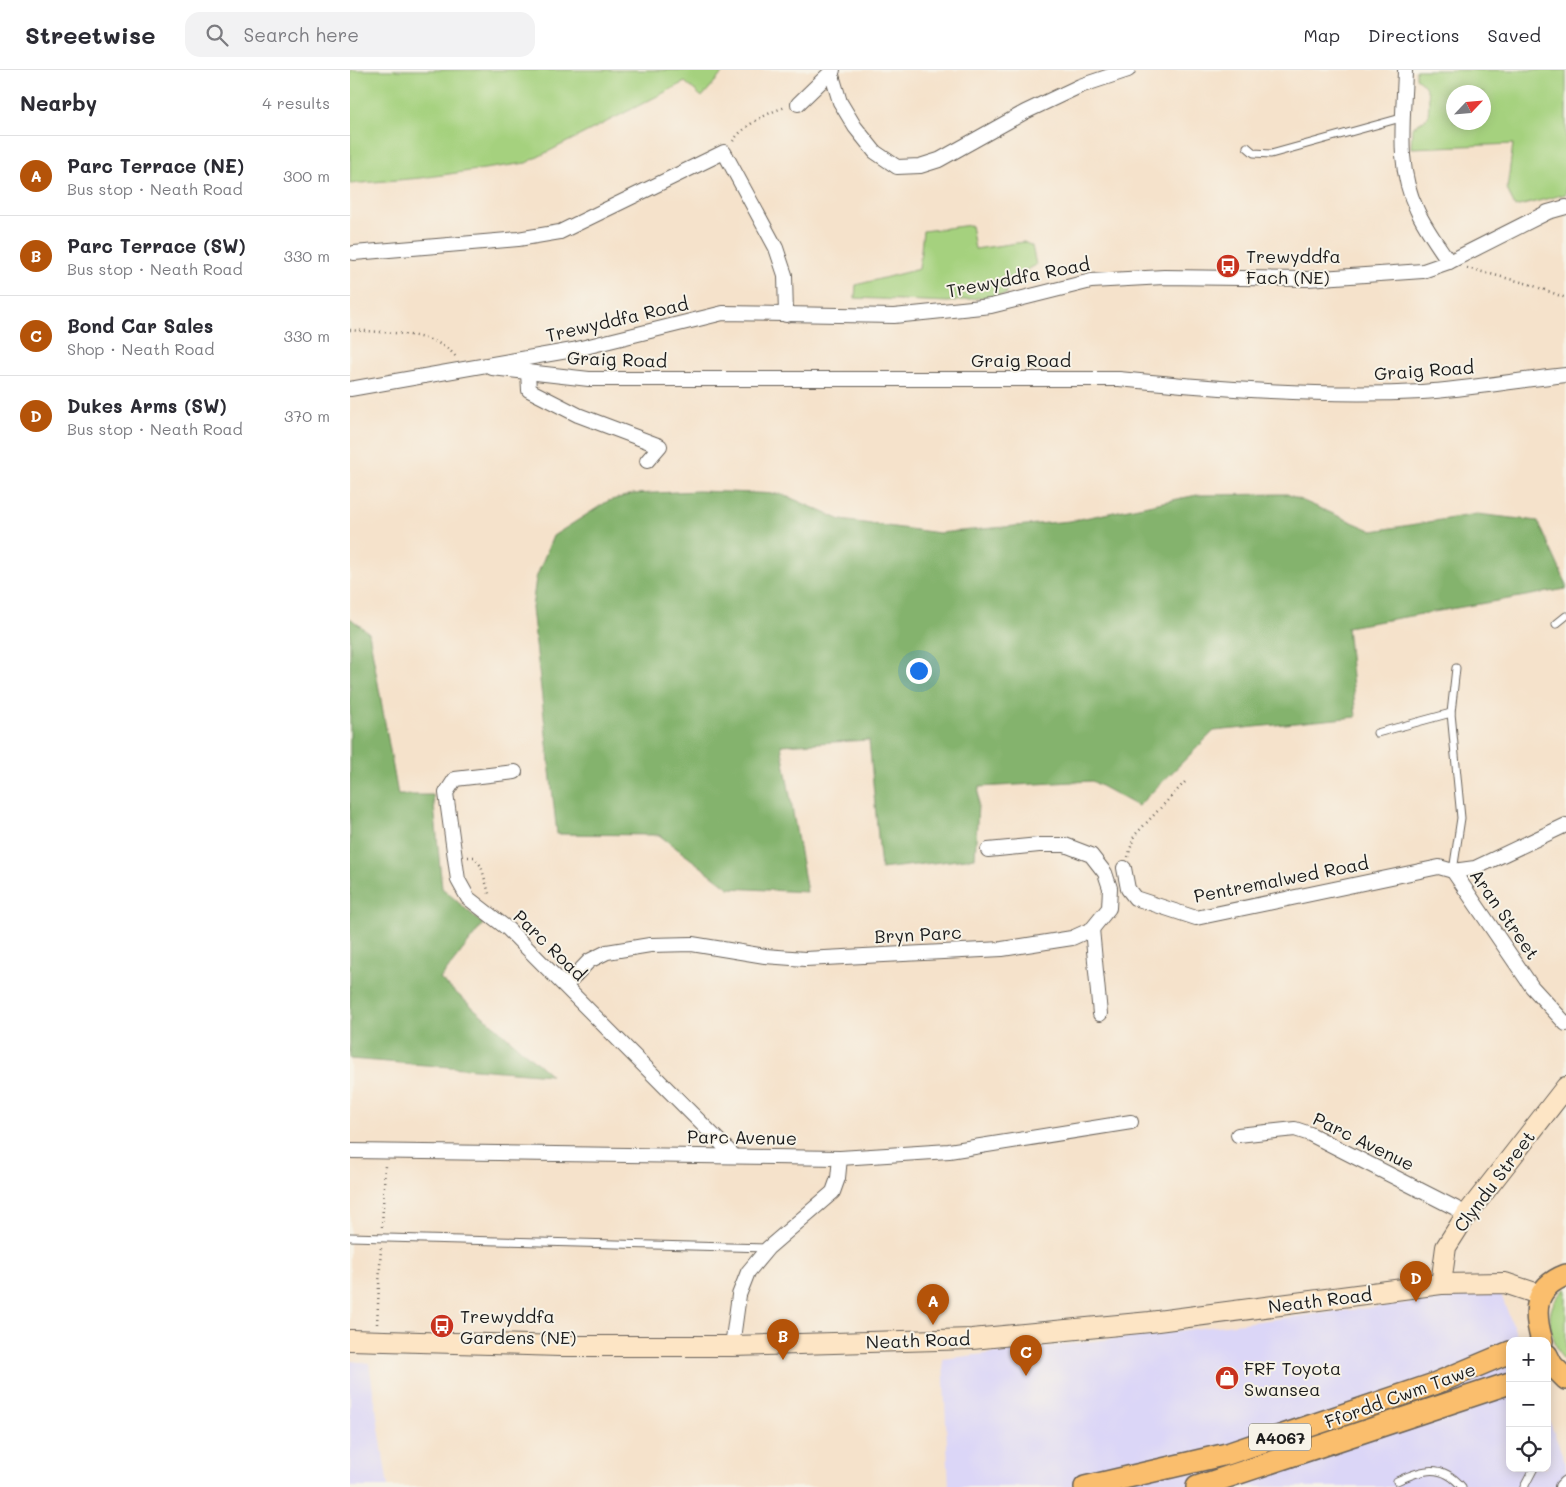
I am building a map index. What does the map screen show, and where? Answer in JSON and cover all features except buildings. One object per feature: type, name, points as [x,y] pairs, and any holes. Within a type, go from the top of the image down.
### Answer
[{"type":"main road","name":"Clyndu Street","points":[[1441,1284],[1446,1247],[1467,1214],[1566,1087]]},
{"type":"main road","points":[[1530,1337],[1537,1317],[1540,1295],[1548,1284],[1566,1275]]},
{"type":"main road","name":"Neath Road","points":[[350,1340],[560,1346],[732,1346],[972,1339],[1150,1322],[1441,1284],[1505,1283],[1540,1295]]},
{"type":"main road","points":[[1537,1317],[1541,1337]]},
{"type":"main road","name":"Ffordd Cwm Tawe","points":[[1085,1487],[1227,1454],[1434,1384],[1506,1354]]},
{"type":"main road","points":[[1551,1363],[1566,1379]]},
{"type":"main road","points":[[1551,1377],[1566,1379]]},
{"type":"main road","name":"Ffordd Cwm Tawe","points":[[1197,1487],[1506,1384]]},
{"type":"street","points":[[798,104],[832,71],[840,102],[875,152],[897,167],[920,166],[939,160],[1025,112],[1080,86],[1128,70]]},
{"type":"street","points":[[1405,70],[1401,118],[1402,158],[1408,186],[1417,210],[1448,262]]},
{"type":"street","points":[[354,253],[518,239],[560,232],[724,152],[776,248],[785,275],[786,315]]},
{"type":"street","name":"Trewyddfa Road","points":[[350,389],[573,350],[723,313],[894,316],[991,306],[1091,281],[1164,277],[1307,279],[1423,271],[1448,262],[1548,212],[1566,207]]},
{"type":"street","name":"Graig Road","points":[[470,367],[589,379],[1119,379],[1215,388],[1321,393],[1424,392],[1566,375]]},
{"type":"street","points":[[528,372],[529,390],[578,415],[660,446],[647,461]]},
{"type":"street","name":"Parc Road","points":[[515,772],[455,779],[446,793],[458,880],[468,898],[508,929],[566,985],[733,1155]]},
{"type":"street","name":"Pentremalwed Road","points":[[1124,868],[1128,889],[1135,898],[1196,918],[1440,867],[1453,872],[1475,868],[1566,825]]},
{"type":"street","name":"Bryn Parc","points":[[566,985],[589,961],[607,952],[650,945],[692,944],[765,956],[804,959],[1002,949],[1072,938],[1092,929],[1110,908],[1110,888],[1105,872],[1091,854],[1065,845],[1039,845],[988,850]]},
{"type":"street","name":"Aran Street","points":[[1453,872],[1532,987],[1566,1024]]},
{"type":"street","points":[[1092,929],[1100,1014]]},
{"type":"street","name":"Parc Avenue","points":[[350,1150],[840,1158],[949,1151],[1131,1122]]},
{"type":"street","name":"Parc Avenue","points":[[1238,1136],[1295,1129],[1310,1134],[1467,1214]]},
{"type":"street","points":[[732,1346],[739,1296],[748,1272],[768,1248],[833,1192],[838,1178],[840,1158]]},
{"type":"street","points":[[1562,1487],[1566,1483]]},
{"type":"lane","points":[[1247,147],[1254,153],[1271,154],[1401,118]]},
{"type":"lane","points":[[1556,624],[1566,616]]},
{"type":"lane","points":[[1453,872],[1462,818],[1451,713],[1456,668]]},
{"type":"lane","points":[[1377,733],[1451,713]]},
{"type":"lane","points":[[350,1237],[381,1240],[768,1248]]},
{"type":"lane","points":[[1397,1481],[1412,1474],[1443,1471],[1454,1477],[1462,1487]]},
{"type":"lane","points":[[1524,1487],[1532,1472]]},
{"type":"path","points":[[724,152],[738,132],[777,110],[798,104]]},
{"type":"path","points":[[1448,262],[1529,284],[1566,298]]},
{"type":"path","points":[[350,330],[420,336],[452,352],[470,367]]},
{"type":"path","points":[[1124,868],[1134,836],[1185,782]]},
{"type":"path","points":[[455,863],[465,857],[474,858],[481,866],[490,898]]},
{"type":"path","points":[[381,1240],[385,1175]]},
{"type":"path","points":[[376,1341],[380,1259]]},
{"type":"shaded area","points":[[1500,1292],[1517,1337],[1506,1337],[1506,1472],[1551,1472],[1551,1425],[1566,1464],[1566,1487],[949,1487],[943,1359]]},
{"type":"shaded area","points":[[350,1361],[369,1363],[388,1487],[350,1487]]},
{"type":"green space","points":[[350,70],[725,70],[702,97],[685,82],[526,163],[421,178],[350,184]]},
{"type":"green space","points":[[1416,70],[1566,70],[1566,194],[1515,207],[1507,189],[1513,144],[1411,148],[1412,128],[1428,117],[1428,95],[1425,86],[1416,78]]},
{"type":"green space","points":[[971,225],[975,249],[1024,242],[1032,246],[1036,265],[1004,283],[1007,294],[948,302],[855,298],[856,285],[919,269],[923,231]]},
{"type":"green space","points":[[698,491],[782,494],[841,520],[939,533],[1070,521],[1197,495],[1287,494],[1373,531],[1477,514],[1538,521],[1566,583],[1566,589],[1347,627],[1356,717],[1214,731],[1138,806],[1092,781],[979,787],[975,858],[881,869],[869,740],[781,745],[807,892],[729,888],[659,835],[557,834],[532,608],[536,578],[553,536],[608,501],[633,494]]},
{"type":"green space","points":[[350,618],[369,633],[398,795],[433,795],[442,888],[483,924],[440,979],[551,1075],[350,1059]]},
{"type":"green space","points":[[1566,1288],[1566,1364],[1552,1335],[1550,1315],[1558,1296]]},
{"type":"place","name":"Trewyddfa Fach (NE)","points":[[1228,266]]},
{"type":"place","name":"Dukes Arms (SW)","points":[[1416,1302]]},
{"type":"place","name":"Parc Terrace (NE)","points":[[933,1325]]},
{"type":"place","name":"Trewyddfa Gardens (NE)","points":[[442,1326]]},
{"type":"place","name":"Parc Terrace (SW)","points":[[783,1360]]},
{"type":"place","name":"Bond Car Sales","points":[[1026,1376]]},
{"type":"place","name":"FRF Toyota Swansea","points":[[1227,1378]]}]
